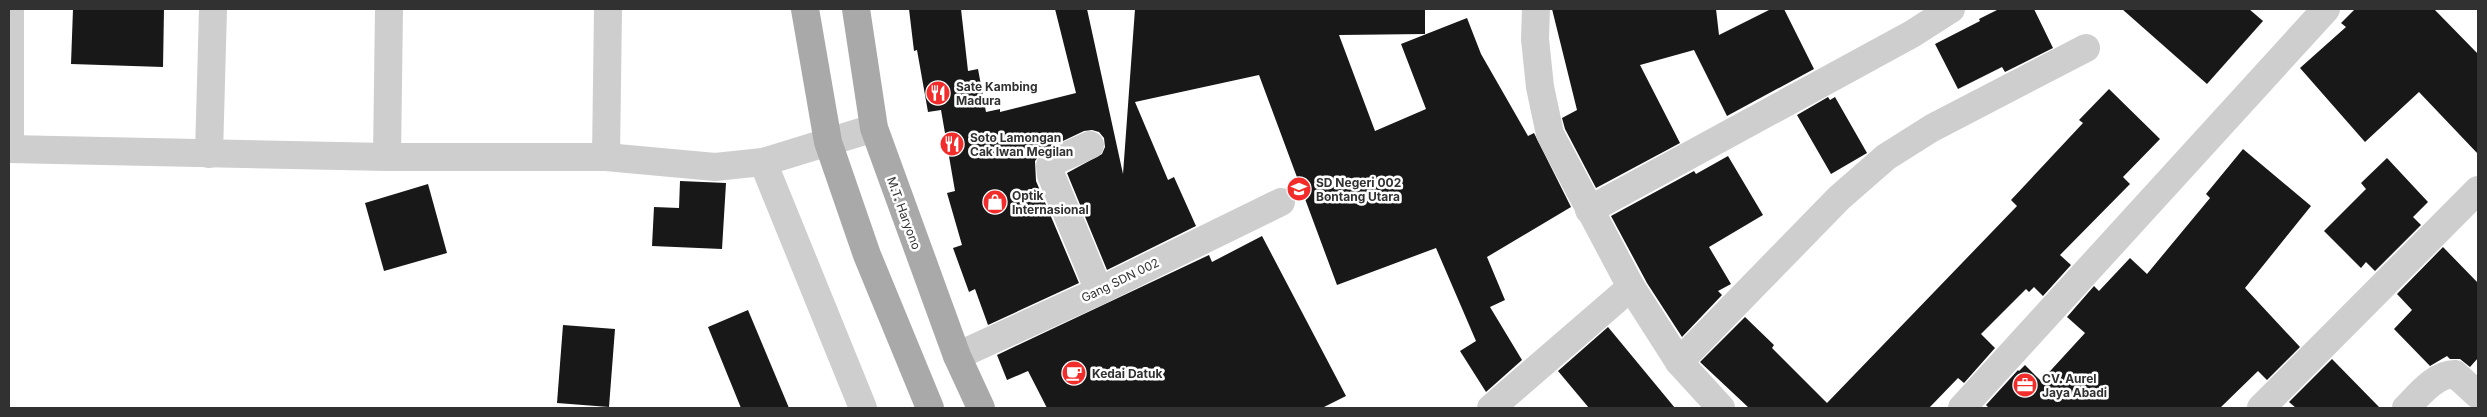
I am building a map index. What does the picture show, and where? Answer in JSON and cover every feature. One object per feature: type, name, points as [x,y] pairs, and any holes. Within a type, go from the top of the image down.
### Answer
[{"type":"main road","points":[[805,9],[828,142],[867,255],[930,408]]},
{"type":"main road","name":"M.T. Haryono","points":[[856,9],[874,128],[957,356],[981,408]]},
{"type":"street","points":[[10,9],[10,149],[387,157],[606,157],[715,167],[763,162],[874,128]]},
{"type":"street","points":[[209,154],[212,9]]},
{"type":"street","points":[[387,157],[389,9]]},
{"type":"street","points":[[606,157],[608,9]]},
{"type":"street","points":[[1536,9],[1535,39],[1540,87],[1550,134],[1589,210],[1632,287],[1678,362],[1721,408]]},
{"type":"street","points":[[1589,210],[1912,34],[1951,9]]},
{"type":"street","points":[[1962,408],[2326,9]]},
{"type":"street","points":[[1678,362],[1839,198],[1886,157],[1932,128],[2086,48]]},
{"type":"street","points":[[1090,145],[1055,161],[1050,166],[1050,174],[1099,290]]},
{"type":"street","points":[[763,162],[863,408]]},
{"type":"street","points":[[2261,408],[2478,190]]},
{"type":"street","name":"Gang SDN 002","points":[[957,356],[1281,202]]},
{"type":"street","points":[[1491,408],[1632,287]]},
{"type":"street","points":[[2406,408],[2446,374],[2455,374],[2478,395]]},
{"type":"building","points":[[73,9],[164,9],[163,67],[71,64]]},
{"type":"building","points":[[909,9],[961,9],[968,71],[978,69],[986,112],[1000,109],[1000,112],[1076,93],[1055,9],[1087,9],[1123,174],[1135,9],[1425,9],[1425,34],[1339,35],[1375,131],[1426,109],[1401,44],[1467,18],[1481,54],[1528,136],[1534,133],[1571,207],[1487,257],[1505,300],[1490,307],[1522,360],[1486,392],[1460,351],[1476,341],[1436,248],[1337,285],[1259,75],[1135,102],[1168,180],[1174,177],[1196,226],[1107,270],[1067,173],[1102,154],[1105,147],[1104,138],[1099,132],[1092,130],[1084,131],[1044,150],[1035,161],[1036,181],[1079,283],[988,325],[975,289],[969,292],[953,248],[962,245],[947,193],[955,191],[941,110],[928,112],[917,50],[914,51]]},
{"type":"building","points":[[1552,9],[1716,9],[1719,35],[1771,9],[1784,9],[1814,69],[1727,116],[1694,50],[1640,65],[1680,143],[1596,188],[1565,129],[1562,118],[1577,110]]},
{"type":"building","points":[[1999,9],[2034,9],[2053,48],[2005,72],[2002,67],[1958,89],[1935,44]]},
{"type":"building","points":[[2122,9],[2249,9],[2263,21],[2207,84]]},
{"type":"building","points":[[2355,9],[2434,9],[2478,54],[2478,154],[2419,92],[2365,142],[2300,68],[2346,27],[2341,23]]},
{"type":"building","points":[[2109,89],[2160,139],[2123,177],[2130,184],[2060,255],[2071,265],[2043,296],[2034,287],[2029,292],[2026,289],[1981,334],[1995,348],[1964,383],[1958,378],[1929,408],[1749,408],[1700,362],[1745,317],[1774,345],[1772,348],[1827,403],[2017,206],[2011,200],[2083,123],[2079,120]]},
{"type":"building","points":[[1828,97],[1830,100],[1835,97],[1867,153],[1831,174],[1797,115]]},
{"type":"building","points":[[2243,149],[2311,206],[2245,288],[2300,347],[2267,380],[2258,371],[2220,408],[1989,408],[1986,405],[2018,370],[2025,365],[2041,381],[2085,333],[2067,317],[2094,286],[2099,291],[2130,258],[2147,274],[2210,198],[2206,194]]},
{"type":"building","points":[[1728,156],[1763,215],[1709,247],[1731,284],[1718,291],[1722,295],[1682,337],[1647,283],[1611,216],[1694,171],[1696,174]]},
{"type":"building","points":[[2387,158],[2428,202],[2413,217],[2421,225],[2375,271],[2366,262],[2361,268],[2324,231],[2366,189],[2361,183]]},
{"type":"building","points":[[680,181],[726,183],[722,249],[652,246],[654,207],[679,208]]},
{"type":"building","points":[[428,184],[447,253],[384,271],[365,203]]},
{"type":"building","points":[[1262,236],[1346,396],[1322,408],[1047,408],[1028,371],[1007,380],[997,355],[1209,255],[1212,262]]},
{"type":"building","points":[[2443,247],[2478,283],[2478,358],[2470,367],[2460,359],[2450,359],[2447,356],[2430,366],[2394,329],[2412,310],[2397,294]]},
{"type":"building","points":[[748,310],[789,408],[741,408],[708,327]]},
{"type":"building","points":[[563,325],[615,329],[609,407],[557,403]]},
{"type":"building","points":[[1608,327],[1675,408],[1589,408],[1558,371]]},
{"type":"building","points":[[2332,359],[2380,408],[2296,408],[2289,402]]},
{"type":"place","name":"Sate Kambing Madura","points":[[938,93]]},
{"type":"place","name":"Soto Lamongan Cak Iwan Megilan","points":[[952,144]]},
{"type":"place","name":"SD Negeri 002 Bontang Utara","points":[[1299,189]]},
{"type":"place","name":"Optik Internasional","points":[[995,202]]},
{"type":"place","name":"Kedai Datuk","points":[[1074,373]]},
{"type":"place","name":"CV. Aurel Jaya Abadi","points":[[2025,385]]}]
